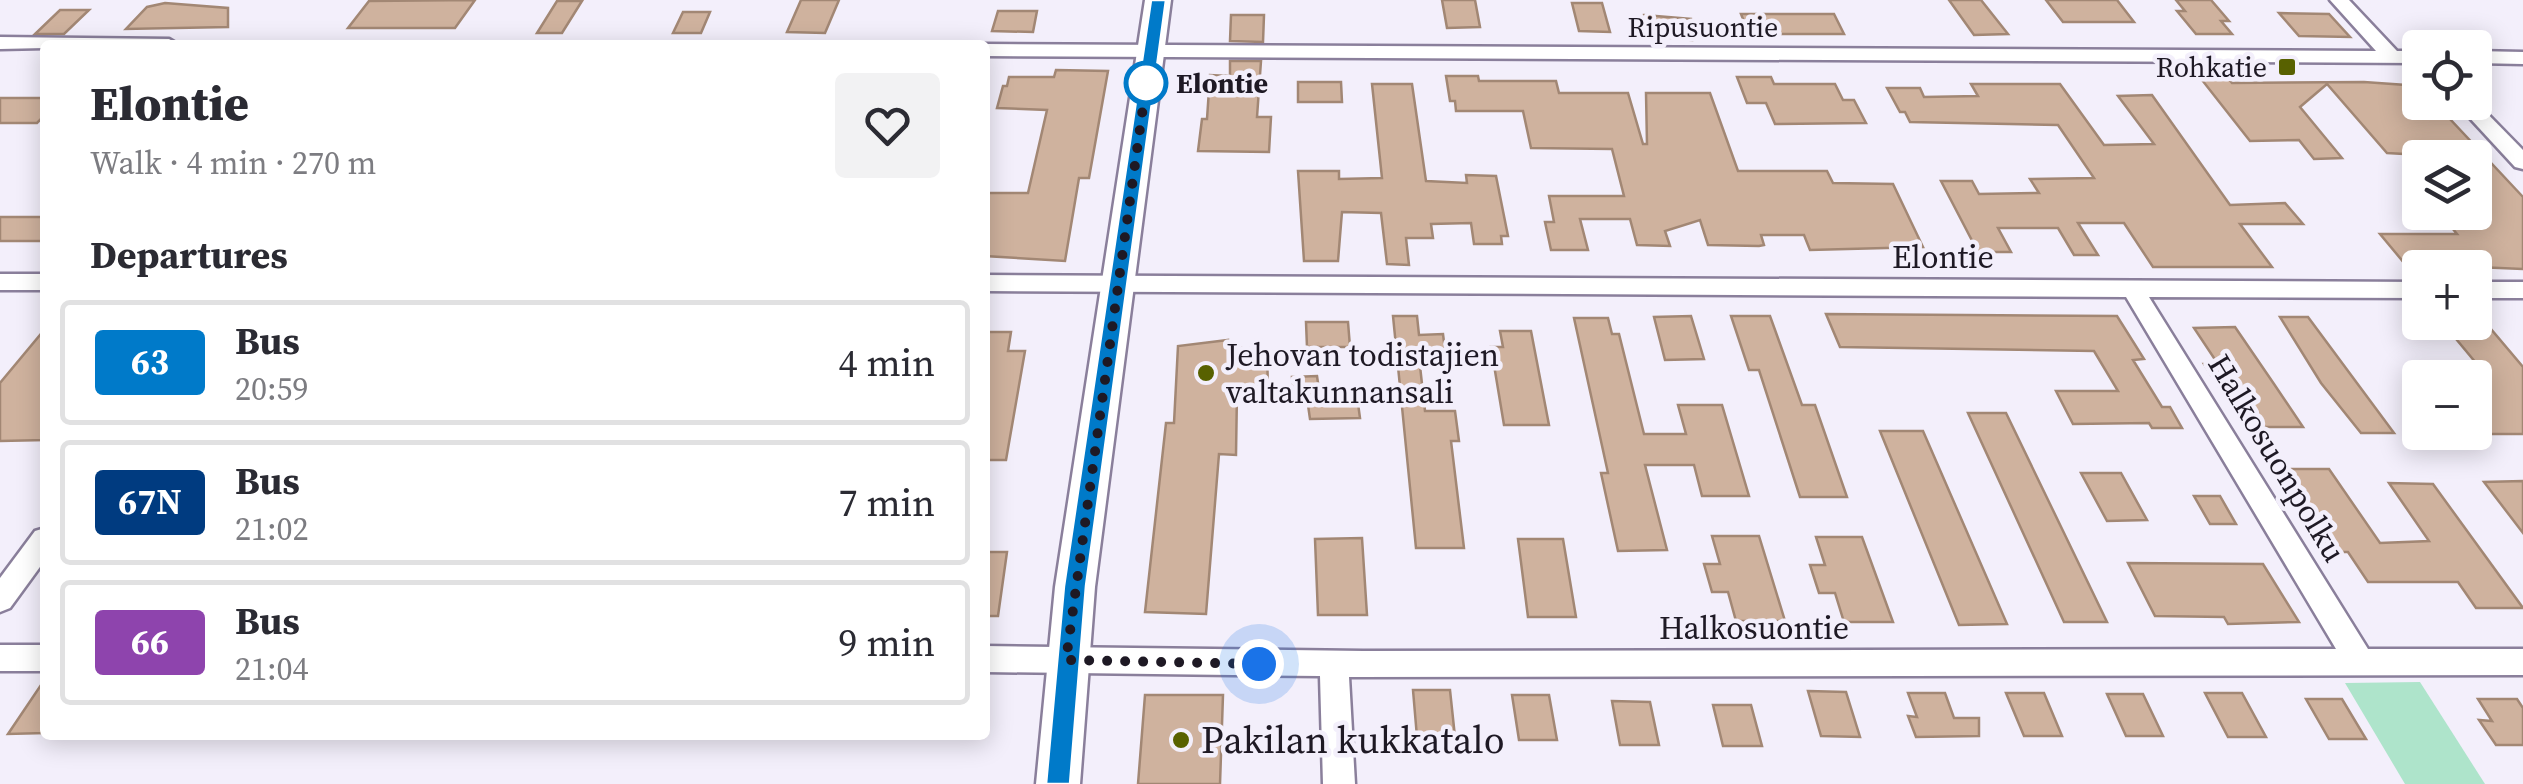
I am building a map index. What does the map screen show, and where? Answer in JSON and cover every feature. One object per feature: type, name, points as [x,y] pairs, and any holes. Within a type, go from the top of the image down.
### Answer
[{"type":"main road","points":[[1058,784],[1066,660],[1158,0]]},
{"type":"street","points":[[2339,0],[2391,56]]},
{"type":"street","points":[[0,44],[40,44]]},
{"type":"street","name":"Ripusuontie","points":[[990,50],[2402,56]]},
{"type":"street","points":[[2492,57],[2523,58]]},
{"type":"street","points":[[2482,120],[2523,162]]},
{"type":"street","points":[[0,282],[40,282]]},
{"type":"street","name":"Elontie","points":[[990,284],[2402,290]]},
{"type":"street","name":"Halkosuonpolku","points":[[2134,290],[2359,661]]},
{"type":"street","points":[[2492,290],[2523,290]]},
{"type":"street","points":[[0,600],[40,546]]},
{"type":"street","points":[[0,658],[40,658]]},
{"type":"street","name":"Halkosuontie","points":[[990,660],[1334,664],[2523,662]]},
{"type":"street","points":[[1334,664],[1339,784]]},
{"type":"green space","points":[[2420,682],[2485,784],[2405,784],[2345,683]]},
{"type":"building","points":[[475,0],[455,28],[348,28],[369,1]]},
{"type":"building","points":[[801,0],[839,0],[825,33],[787,32]]},
{"type":"building","points":[[1442,0],[1475,0],[1480,27],[1447,28]]},
{"type":"building","points":[[1949,0],[1981,0],[2008,34],[1974,35]]},
{"type":"building","points":[[2046,0],[2117,0],[2134,22],[2063,22]]},
{"type":"building","points":[[2176,0],[2211,0],[2229,21],[2221,21],[2232,34],[2196,34],[2177,11],[2185,11]]},
{"type":"building","points":[[557,1],[582,1],[562,33],[537,33]]},
{"type":"building","points":[[165,3],[228,8],[228,27],[126,29],[147,7]]},
{"type":"building","points":[[1572,3],[1602,3],[1610,32],[1579,31]]},
{"type":"building","points":[[60,10],[89,10],[64,34],[35,34]]},
{"type":"building","points":[[998,11],[1037,11],[1033,32],[992,31]]},
{"type":"building","points":[[683,12],[710,12],[701,33],[673,33]]},
{"type":"building","points":[[2279,13],[2329,14],[2350,37],[2299,36]]},
{"type":"building","points":[[1741,14],[1834,14],[1844,34],[1749,34]]},
{"type":"building","points":[[1231,15],[1264,15],[1263,42],[1230,41]]},
{"type":"building","points":[[1644,15],[1691,19],[1692,40],[1644,35]]},
{"type":"building","points":[[1230,61],[1261,61],[1257,117],[1271,117],[1269,152],[1198,151],[1202,119],[1207,119],[1210,75],[1230,76]]},
{"type":"building","points":[[1056,70],[1108,71],[1089,178],[1079,178],[1065,261],[990,256],[990,193],[1028,193],[1047,110],[997,108],[1003,86],[1007,86],[1009,77],[1054,77]]},
{"type":"building","points":[[1446,76],[1478,76],[1479,81],[1556,81],[1559,93],[1628,93],[1643,144],[1647,144],[1646,93],[1710,93],[1738,171],[1827,171],[1833,183],[1893,184],[1923,247],[1810,250],[1804,235],[1761,235],[1764,245],[1759,246],[1708,245],[1700,220],[1665,231],[1670,246],[1637,245],[1630,219],[1580,219],[1588,250],[1551,250],[1545,222],[1554,222],[1549,196],[1624,196],[1612,149],[1531,148],[1523,111],[1456,111],[1455,101],[1450,101]]},
{"type":"building","points":[[1737,77],[1771,77],[1774,84],[1835,84],[1843,100],[1854,100],[1866,123],[1775,124],[1766,103],[1747,103]]},
{"type":"building","points":[[2202,80],[2402,85],[2402,120],[2451,120],[2470,140],[2402,140],[2402,154],[2387,153],[2327,84],[2300,107],[2342,158],[2314,159],[2299,140],[2250,141]]},
{"type":"building","points":[[1298,82],[1341,82],[1342,102],[1298,102]]},
{"type":"building","points":[[1372,84],[1412,84],[1426,181],[1467,183],[1466,175],[1496,176],[1508,236],[1501,236],[1502,244],[1474,244],[1471,223],[1431,224],[1433,238],[1406,238],[1409,265],[1387,264],[1381,213],[1342,212],[1338,261],[1304,261],[1298,171],[1339,171],[1339,179],[1382,178]]},
{"type":"building","points":[[1971,84],[2060,84],[2104,145],[2154,144],[2118,96],[2152,95],[2230,205],[2285,203],[2303,224],[2240,224],[2272,267],[2153,267],[2124,223],[2078,223],[2098,255],[2074,255],[2058,228],[1998,228],[2011,252],[1978,252],[1941,181],[1972,181],[1979,194],[2039,193],[2030,179],[2094,178],[2058,125],[1910,122],[1887,88],[1920,88],[1924,97],[1978,96]]},
{"type":"building","points":[[0,98],[40,98],[37,123],[0,123]]},
{"type":"building","points":[[2492,164],[2523,197],[2523,269],[2492,268],[2492,250],[2402,250],[2402,260],[2380,234],[2457,234],[2454,230],[2492,230]]},
{"type":"building","points":[[0,217],[40,217],[40,241],[0,241]]},
{"type":"building","points":[[1826,314],[2117,316],[2144,359],[2133,360],[2162,407],[2170,407],[2182,428],[2152,428],[2149,423],[2073,424],[2056,391],[2118,391],[2094,351],[1840,347]]},
{"type":"building","points":[[1393,316],[1417,316],[1419,335],[1443,334],[1447,366],[1420,366],[1425,411],[1455,411],[1459,441],[1451,441],[1464,548],[1416,548]]},
{"type":"building","points":[[1691,316],[1704,359],[1665,360],[1654,317]]},
{"type":"building","points":[[1731,316],[1770,316],[1802,405],[1815,405],[1847,497],[1800,497],[1759,370],[1749,370]]},
{"type":"building","points":[[2280,317],[2308,317],[2394,433],[2361,433],[2321,383]]},
{"type":"building","points":[[1574,318],[1608,318],[1612,334],[1619,334],[1644,434],[1686,434],[1678,405],[1722,405],[1749,496],[1702,496],[1694,465],[1645,465],[1667,550],[1618,551],[1601,473],[1608,473]]},
{"type":"building","points":[[1306,322],[1348,322],[1350,347],[1307,347]]},
{"type":"building","points":[[2235,327],[2303,427],[2259,427],[2232,387],[2219,387],[2204,364],[2218,364],[2194,328]]},
{"type":"building","points":[[2492,330],[2523,367],[2523,434],[2492,434],[2492,360],[2474,360],[2457,340],[2492,340]]},
{"type":"building","points":[[1500,331],[1531,331],[1549,425],[1504,425],[1491,347],[1503,347]]},
{"type":"building","points":[[990,332],[1011,332],[1008,351],[1025,351],[1006,460],[990,460]]},
{"type":"building","points":[[40,335],[40,440],[0,441],[0,383]]},
{"type":"building","points":[[1228,340],[1228,348],[1267,348],[1268,392],[1237,392],[1236,455],[1219,454],[1206,614],[1145,612],[1166,423],[1174,423],[1178,346]]},
{"type":"building","points":[[1317,376],[1319,390],[1356,389],[1360,418],[1310,419],[1307,398],[1294,398],[1292,377]]},
{"type":"building","points":[[1968,413],[2006,413],[2107,622],[2064,622]]},
{"type":"building","points":[[1880,431],[1923,431],[2007,624],[1959,625]]},
{"type":"building","points":[[2275,469],[2329,469],[2380,543],[2429,541],[2389,483],[2433,484],[2523,608],[2476,608],[2458,582],[2368,582],[2348,552],[2329,552]]},
{"type":"building","points":[[2081,473],[2121,473],[2147,520],[2107,521]]},
{"type":"building","points":[[2523,481],[2523,533],[2484,482]]},
{"type":"building","points":[[2194,496],[2220,496],[2236,524],[2210,524]]},
{"type":"building","points":[[1712,536],[1759,536],[1785,621],[1736,621],[1728,592],[1712,592],[1704,564],[1720,564]]},
{"type":"building","points":[[1816,537],[1862,537],[1893,622],[1844,622],[1835,593],[1819,593],[1810,565],[1825,565]]},
{"type":"building","points":[[1362,538],[1367,615],[1318,615],[1315,539]]},
{"type":"building","points":[[1518,539],[1563,539],[1576,617],[1528,617]]},
{"type":"building","points":[[990,552],[1007,552],[998,616],[990,616]]},
{"type":"building","points":[[2128,563],[2263,564],[2299,622],[2228,624],[2224,617],[2155,616]]},
{"type":"building","points":[[40,686],[40,733],[8,734]]},
{"type":"building","points":[[1413,690],[1450,690],[1455,737],[1417,737]]},
{"type":"building","points":[[1808,691],[1846,692],[1860,737],[1821,736]]},
{"type":"building","points":[[1908,693],[1945,693],[1954,718],[1979,718],[1979,736],[1916,737],[1908,716],[1917,717]]},
{"type":"building","points":[[2006,693],[2044,693],[2062,736],[2024,736]]},
{"type":"building","points":[[2205,693],[2242,693],[2266,737],[2228,737]]},
{"type":"building","points":[[2107,694],[2143,694],[2163,736],[2126,736]]},
{"type":"building","name":"Pakilan kukkatalo","points":[[1145,695],[1223,695],[1220,784],[1138,784]]},
{"type":"building","points":[[1512,695],[1549,695],[1557,740],[1519,740]]},
{"type":"building","points":[[2306,699],[2342,699],[2366,739],[2329,739]]},
{"type":"building","points":[[2478,699],[2517,699],[2523,708],[2523,745],[2496,745],[2479,720],[2492,721]]},
{"type":"building","points":[[1612,701],[1650,702],[1659,745],[1620,745]]},
{"type":"building","points":[[1713,705],[1751,705],[1762,746],[1723,746]]},
{"type":"bus line","name":"63","points":[[1058,784],[1075,586],[1158,0]]},
{"type":"place","name":"Rohkatie","points":[[2287,67]]},
{"type":"place","name":"Elontie","points":[[1146,83]]},
{"type":"place","name":"Jehovan todistajien valtakunnansali","points":[[1206,373]]},
{"type":"place","name":"Pakilan kukkatalo","points":[[1181,740]]},
{"type":"route","points":[[1146,83],[1148,71],[1066,660],[1259,664]]}]
